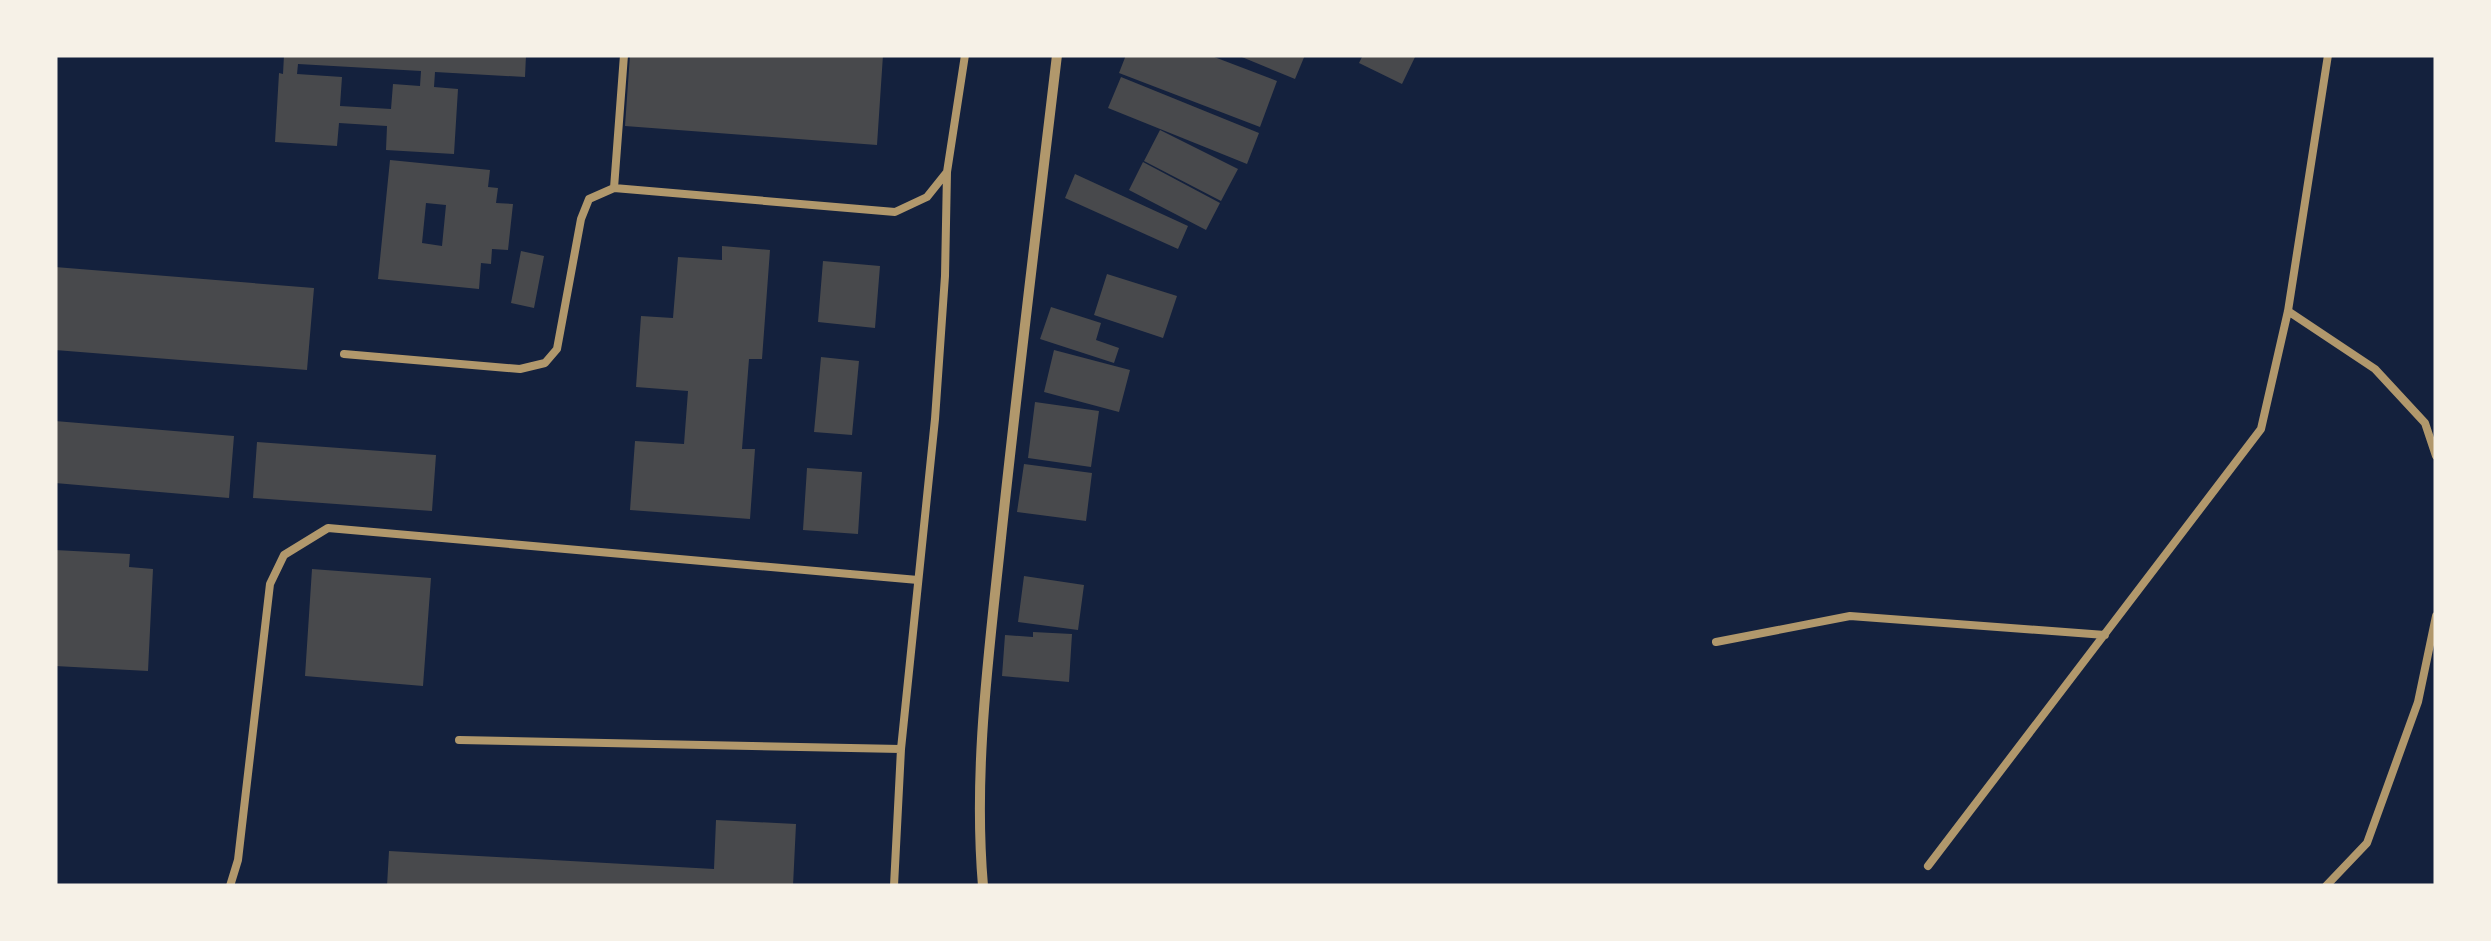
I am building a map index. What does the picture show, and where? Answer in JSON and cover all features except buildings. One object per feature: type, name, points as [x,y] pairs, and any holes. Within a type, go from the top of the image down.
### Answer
[{"type":"street","points":[[984,886],[979,837],[983,714],[1057,55]]},
{"type":"lane","points":[[614,188],[624,55]]},
{"type":"lane","points":[[894,886],[902,749],[936,419],[946,276],[947,172],[965,55]]},
{"type":"lane","points":[[1928,866],[2262,429],[2288,310],[2328,55]]},
{"type":"lane","points":[[344,354],[520,369],[544,363],[557,350],[581,219],[589,199],[614,188],[895,212],[927,197],[947,172]]},
{"type":"lane","points":[[2288,310],[2375,370],[2425,423],[2436,456]]},
{"type":"lane","points":[[230,886],[238,860],[270,584],[284,555],[328,528],[918,580]]},
{"type":"lane","points":[[1716,642],[1850,616],[2105,634]]},
{"type":"lane","points":[[2326,886],[2367,843],[2418,702],[2436,616]]},
{"type":"lane","points":[[458,740],[902,749]]}]
